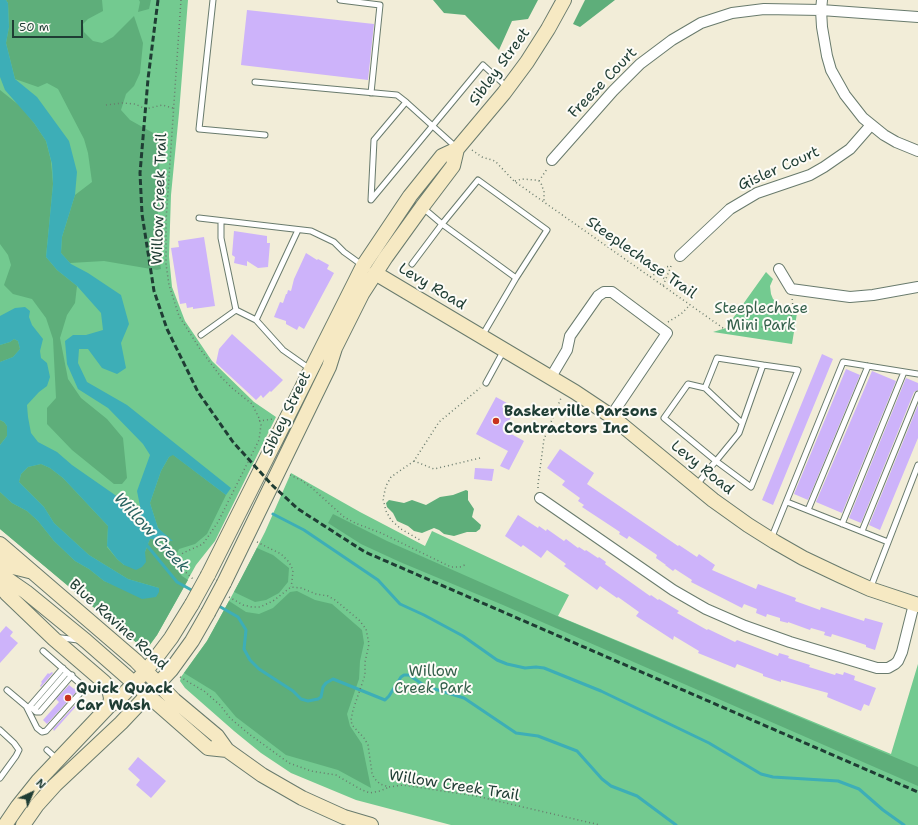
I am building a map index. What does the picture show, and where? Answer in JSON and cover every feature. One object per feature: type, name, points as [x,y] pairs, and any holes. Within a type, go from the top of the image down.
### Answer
[{"type":"street","name":"Sibley Street","points":[[23,825],[37,805],[55,785],[122,723],[171,670],[208,613],[225,590],[246,537],[329,367],[335,348],[358,301],[369,269],[422,207],[453,166],[460,146],[508,88],[527,62],[564,0]]},
{"type":"street","name":"Freese Court","points":[[552,160],[626,77],[640,64],[687,30],[716,17],[748,10],[822,5],[918,17]]},
{"type":"street","points":[[822,5],[824,41],[832,70],[845,95],[853,107],[871,125],[896,142],[918,151]]},
{"type":"street","name":"Gisler Court","points":[[680,256],[730,209],[757,193],[802,177],[824,167],[850,149],[871,125]]},
{"type":"street","name":"Sibley Street","points":[[5,825],[38,781],[110,706],[135,684],[171,638],[208,575],[256,483],[311,370],[410,196],[442,156],[460,146]]},
{"type":"street","name":"Levy Road","points":[[369,269],[481,337],[566,386],[611,416],[696,486],[748,525],[771,540],[803,558],[870,589],[916,604]]},
{"type":"street","points":[[779,269],[791,289],[850,296],[873,295],[918,287]]},
{"type":"street","points":[[551,377],[566,350],[570,336],[598,296],[604,292],[612,292],[666,333],[611,416]]},
{"type":"street","points":[[540,498],[673,590],[706,609],[745,626],[790,642],[877,668],[888,668],[898,661],[916,604]]},
{"type":"street","name":"Blue Ravine Road","points":[[0,544],[146,671],[174,700],[217,736],[227,750],[262,775],[302,798],[344,817],[371,825]]},
{"type":"street","points":[[0,560],[9,566],[34,572]]},
{"type":"street","name":"Blue Ravine Road","points":[[0,574],[6,590],[86,641],[208,748],[227,750]]},
{"type":"street","points":[[6,590],[54,639],[104,682],[109,689],[111,698],[110,706]]},
{"type":"lane","points":[[213,0],[199,129],[265,135]]},
{"type":"lane","points":[[340,0],[380,5],[371,93]]},
{"type":"lane","points":[[406,102],[374,140],[371,200],[483,64],[508,88]]},
{"type":"lane","points":[[255,82],[397,95],[432,125],[460,146]]},
{"type":"lane","points":[[412,264],[478,180],[548,230],[516,278],[481,337]]},
{"type":"lane","points":[[422,207],[442,224],[516,278]]},
{"type":"lane","points":[[199,218],[311,231],[334,242],[344,252],[369,269]]},
{"type":"lane","points":[[221,221],[221,238],[236,310]]},
{"type":"lane","points":[[256,320],[298,230]]},
{"type":"lane","points":[[236,310],[256,320],[283,350],[311,370]]},
{"type":"lane","points":[[201,335],[236,310]]},
{"type":"lane","points":[[486,383],[504,350]]},
{"type":"lane","points":[[705,388],[717,358],[798,370],[751,487],[716,461],[664,418],[688,384],[705,388],[742,423]]},
{"type":"lane","points":[[771,540],[843,362],[918,374]]},
{"type":"lane","points":[[696,486],[739,433],[762,365]]},
{"type":"lane","points":[[808,510],[868,366]]},
{"type":"lane","points":[[842,524],[904,372]]},
{"type":"lane","points":[[862,531],[918,394]]},
{"type":"lane","points":[[870,589],[918,465]]},
{"type":"lane","points":[[787,502],[888,542]]},
{"type":"lane","points":[[54,639],[62,638],[86,641]]},
{"type":"lane","points":[[30,707],[35,726],[42,732],[46,731],[84,688],[83,685],[43,651]]},
{"type":"lane","points":[[7,690],[37,712],[40,712],[67,672]]},
{"type":"lane","points":[[30,707],[67,672]]},
{"type":"lane","points":[[0,730],[19,750],[0,778]]},
{"type":"lane","points":[[47,750],[58,760]]},
{"type":"path","name":"Willow Creek Trail","points":[[182,0],[167,199],[166,264],[169,285],[180,316],[200,349],[221,377],[252,404],[260,420]]},
{"type":"path","points":[[106,105],[122,103],[135,104],[146,109],[162,105],[173,108]]},
{"type":"path","name":"Steeplechase Trail","points":[[460,146],[482,157],[495,161],[514,181],[544,203],[662,286],[728,330],[738,331],[759,327],[768,327],[781,331],[785,330],[790,320],[793,307],[791,289]]},
{"type":"path","points":[[539,181],[552,160]]},
{"type":"path","points":[[514,181],[522,179],[539,181],[544,192],[544,203]]},
{"type":"path","points":[[650,277],[666,267],[671,266],[662,286]]},
{"type":"path","points":[[657,273],[665,279]]},
{"type":"path","points":[[662,330],[669,321],[681,314],[690,305]]},
{"type":"path","points":[[420,540],[401,529],[391,520],[386,511],[383,499],[386,486],[392,477],[414,461],[439,422],[486,383]]},
{"type":"path","points":[[540,498],[538,484],[544,439],[566,386]]},
{"type":"path","points":[[194,579],[180,567],[178,562],[179,557],[183,553],[203,544],[218,522],[259,440],[261,433],[260,420],[276,420]]},
{"type":"path","points":[[414,461],[434,469],[480,458]]},
{"type":"path","points":[[278,471],[301,480],[327,500],[344,516],[355,523],[452,566],[460,567],[467,564]]},
{"type":"path","points":[[225,590],[243,605],[260,607],[273,601],[291,587],[293,570],[288,562],[280,554],[246,537]]},
{"type":"path","name":"Willow Creek Trail","points":[[291,587],[301,588],[316,594],[328,596],[359,620],[366,629],[369,644],[363,683],[352,716],[352,725],[364,738],[368,745],[370,768],[374,778],[380,784],[389,787],[403,785],[476,796],[600,825]]},
{"type":"path","points":[[178,676],[204,691],[244,730],[289,763],[311,771],[336,775],[370,793],[389,787]]},
{"type":"green space","points":[[0,0],[188,0],[171,195],[169,256],[172,287],[185,321],[212,361],[254,402],[276,417],[215,541],[196,565],[157,635],[149,646],[141,646],[137,643],[0,529]]},
{"type":"green space","points":[[6,0],[102,0],[103,11],[88,19],[83,24],[84,32],[93,41],[102,43],[113,37],[134,16],[143,43],[140,73],[134,86],[126,94],[121,110],[130,120],[155,134],[160,143],[157,243],[161,269],[157,270],[104,261],[70,263],[61,253],[62,237],[75,195],[92,182],[88,153],[84,139],[58,89],[47,83],[38,87],[15,79],[6,43],[9,27],[8,3]]},
{"type":"green space","points":[[139,0],[151,0],[149,9],[138,12]]},
{"type":"green space","points":[[433,0],[538,0],[528,19],[512,21],[499,50],[465,15],[444,13]]},
{"type":"green space","points":[[585,0],[615,0],[580,27],[573,24]]},
{"type":"green space","points":[[0,90],[20,106],[46,141],[51,161],[53,184],[46,257],[57,270],[77,286],[75,303],[67,315],[60,338],[68,379],[81,398],[107,419],[123,438],[127,478],[122,484],[114,484],[72,450],[47,424],[47,408],[56,398],[53,339],[46,318],[32,299],[13,294],[4,285],[11,265],[8,255],[0,244]]},
{"type":"green space","name":"Steeplechase Mini Park","points":[[766,272],[773,279],[770,286],[773,299],[788,308],[798,307],[792,344],[713,332],[726,328]]},
{"type":"green space","points":[[14,339],[18,341],[20,349],[13,357],[0,362],[0,345]]},
{"type":"green space","points":[[0,420],[7,426],[7,436],[0,445]]},
{"type":"green space","points":[[172,454],[226,495],[207,534],[195,544],[179,549],[174,559],[176,569],[188,580],[157,635],[149,646],[145,647],[141,646],[129,637],[0,529],[0,492],[12,503],[27,511],[38,521],[54,541],[75,561],[89,569],[104,581],[119,587],[159,588],[128,579],[89,555],[54,523],[44,507],[19,482],[21,474],[28,467],[41,464],[50,468],[63,478],[108,526],[107,547],[124,565],[145,552],[150,539],[172,541],[158,528],[150,503],[161,471]]},
{"type":"green space","name":"Willow Creek Park","points":[[291,473],[360,512],[425,546],[432,531],[569,595],[558,616],[891,754],[918,664],[918,825],[451,825],[356,800],[291,773],[261,753],[234,731],[185,688],[180,681],[181,677],[207,641],[241,579],[265,532]]},
{"type":"green space","points":[[466,490],[468,491],[468,500],[474,509],[472,517],[481,525],[480,529],[476,532],[467,532],[454,536],[444,534],[434,528],[422,533],[414,531],[408,526],[397,521],[393,513],[387,507],[386,503],[389,500],[404,503],[412,500],[426,505],[440,497],[453,495]]},
{"type":"green space","points":[[333,514],[387,541],[557,616],[918,767],[918,786],[361,544],[328,523]]},
{"type":"green space","points":[[257,548],[273,555],[289,568],[288,582],[279,593],[266,600],[255,602],[234,592]]},
{"type":"green space","points":[[297,591],[315,600],[332,604],[362,630],[364,643],[360,661],[359,679],[347,714],[350,726],[362,744],[371,788],[338,770],[286,755],[236,717],[215,692],[184,673],[207,641],[229,601],[246,612],[259,614],[273,608],[290,592]]},
{"type":"water","points":[[0,0],[6,0],[8,3],[9,27],[6,43],[15,79],[37,97],[69,141],[77,172],[75,195],[62,237],[61,253],[71,264],[88,273],[121,295],[129,324],[121,343],[126,368],[117,374],[102,368],[88,349],[79,349],[78,363],[87,382],[127,405],[231,488],[226,495],[173,455],[169,457],[161,471],[150,503],[158,528],[173,541],[150,539],[145,552],[146,562],[142,567],[136,570],[124,565],[117,559],[107,546],[108,526],[63,478],[50,468],[41,464],[28,467],[21,474],[19,482],[44,507],[54,523],[89,555],[128,579],[159,588],[159,592],[156,597],[142,599],[104,581],[89,569],[75,561],[54,541],[38,521],[27,511],[12,503],[0,492],[0,445],[7,436],[7,426],[0,420],[0,362],[13,357],[20,349],[18,341],[14,339],[0,345],[0,316],[15,308],[25,307],[30,311],[29,317],[32,325],[43,339],[40,351],[41,358],[47,363],[50,377],[47,386],[27,405],[31,433],[38,442],[57,452],[72,465],[128,504],[139,517],[140,506],[137,491],[150,455],[143,444],[108,408],[78,389],[67,364],[65,341],[73,335],[86,335],[103,330],[101,313],[77,286],[57,270],[46,257],[53,184],[52,164],[46,141],[34,123],[5,90],[0,77]]},
{"type":"building","points":[[247,10],[374,24],[368,80],[241,65]]},
{"type":"building","points":[[234,231],[267,236],[267,243],[270,243],[268,267],[258,268],[247,261],[247,266],[234,263],[235,257],[232,255]]},
{"type":"building","points":[[204,237],[215,306],[193,309],[193,307],[187,308],[186,303],[180,304],[171,248],[179,247],[178,241]]},
{"type":"building","points":[[306,253],[329,265],[327,269],[334,273],[304,329],[299,326],[297,330],[286,324],[286,321],[274,317],[280,302],[283,303],[288,290],[291,291],[294,279]]},
{"type":"building","points":[[232,334],[283,380],[263,398],[261,395],[256,400],[216,363],[219,349]]},
{"type":"building","points":[[822,354],[833,359],[773,505],[762,500]]},
{"type":"building","points":[[846,369],[860,375],[808,500],[794,494]]},
{"type":"building","points":[[872,371],[896,381],[842,513],[816,502]]},
{"type":"building","points":[[906,378],[918,383],[918,390],[914,392],[861,523],[849,518]]},
{"type":"building","name":"Baskerville Parsons Contractors Inc","points":[[496,397],[516,408],[504,430],[524,441],[509,470],[500,466],[508,451],[476,434]]},
{"type":"building","points":[[918,405],[918,438],[880,530],[869,525]]},
{"type":"building","points":[[560,449],[594,473],[587,484],[678,546],[679,545],[697,557],[699,554],[715,565],[712,570],[756,589],[758,584],[796,598],[795,601],[820,610],[821,607],[864,621],[865,618],[883,623],[875,650],[866,647],[866,645],[832,634],[831,637],[824,635],[825,632],[811,628],[810,630],[788,622],[780,621],[780,618],[767,614],[766,617],[756,613],[757,609],[744,604],[742,608],[691,582],[692,580],[675,569],[673,571],[656,558],[657,555],[629,536],[627,539],[619,534],[620,532],[582,507],[584,505],[578,501],[580,498],[562,485],[565,481],[547,468]]},
{"type":"building","points":[[475,468],[494,469],[492,481],[474,479]]},
{"type":"building","points":[[518,515],[538,528],[539,526],[546,531],[547,529],[564,541],[566,539],[578,548],[579,547],[585,551],[586,550],[598,558],[599,557],[606,562],[605,564],[650,596],[651,595],[658,600],[659,599],[679,611],[677,613],[707,630],[708,629],[735,642],[737,640],[778,656],[779,653],[789,656],[788,658],[810,665],[809,667],[835,675],[836,673],[843,675],[844,672],[855,676],[854,680],[876,688],[869,706],[864,704],[861,711],[827,697],[828,693],[781,680],[781,682],[763,676],[763,674],[737,664],[735,668],[698,653],[699,651],[674,636],[673,640],[636,616],[639,612],[618,597],[617,598],[600,586],[597,590],[564,566],[566,564],[547,550],[541,558],[523,545],[521,547],[505,536]]},
{"type":"building","points":[[6,626],[13,632],[10,636],[18,643],[0,663],[0,633]]},
{"type":"building","points":[[52,672],[53,673],[41,687],[41,682],[48,673],[49,674]]},
{"type":"building","points":[[69,685],[78,690],[47,724],[43,720],[59,702],[56,699]]},
{"type":"building","points":[[78,702],[79,703],[54,731],[53,729]]},
{"type":"building","points":[[138,757],[166,781],[151,798],[136,785],[140,780],[128,769]]},
{"type":"waterway","points":[[273,514],[304,530],[378,580],[400,604],[463,636],[497,660],[525,668],[544,668],[601,691],[709,743],[761,774],[773,777],[838,781],[859,789],[883,810],[904,825]]},
{"type":"waterway","name":"Willow Creek","points":[[145,543],[177,582],[195,592]]},
{"type":"waterway","name":"Willow Creek","points":[[217,605],[238,617],[246,630],[244,649],[250,660],[259,669],[293,691],[301,699],[308,701],[318,699],[321,697],[323,687],[326,683],[333,679],[385,700],[401,677],[404,675],[409,675],[425,686],[464,698],[516,733],[538,736],[577,751],[602,779],[611,786],[637,796],[676,825]]},
{"type":"railway","points":[[158,0],[148,79],[140,173],[142,214],[154,291],[167,329],[198,392],[233,442],[272,485],[298,509],[365,552],[918,792]]},
{"type":"place","name":"Baskerville Parsons Contractors Inc","points":[[496,421]]},
{"type":"place","name":"Quick Quack Car Wash","points":[[68,698]]}]
